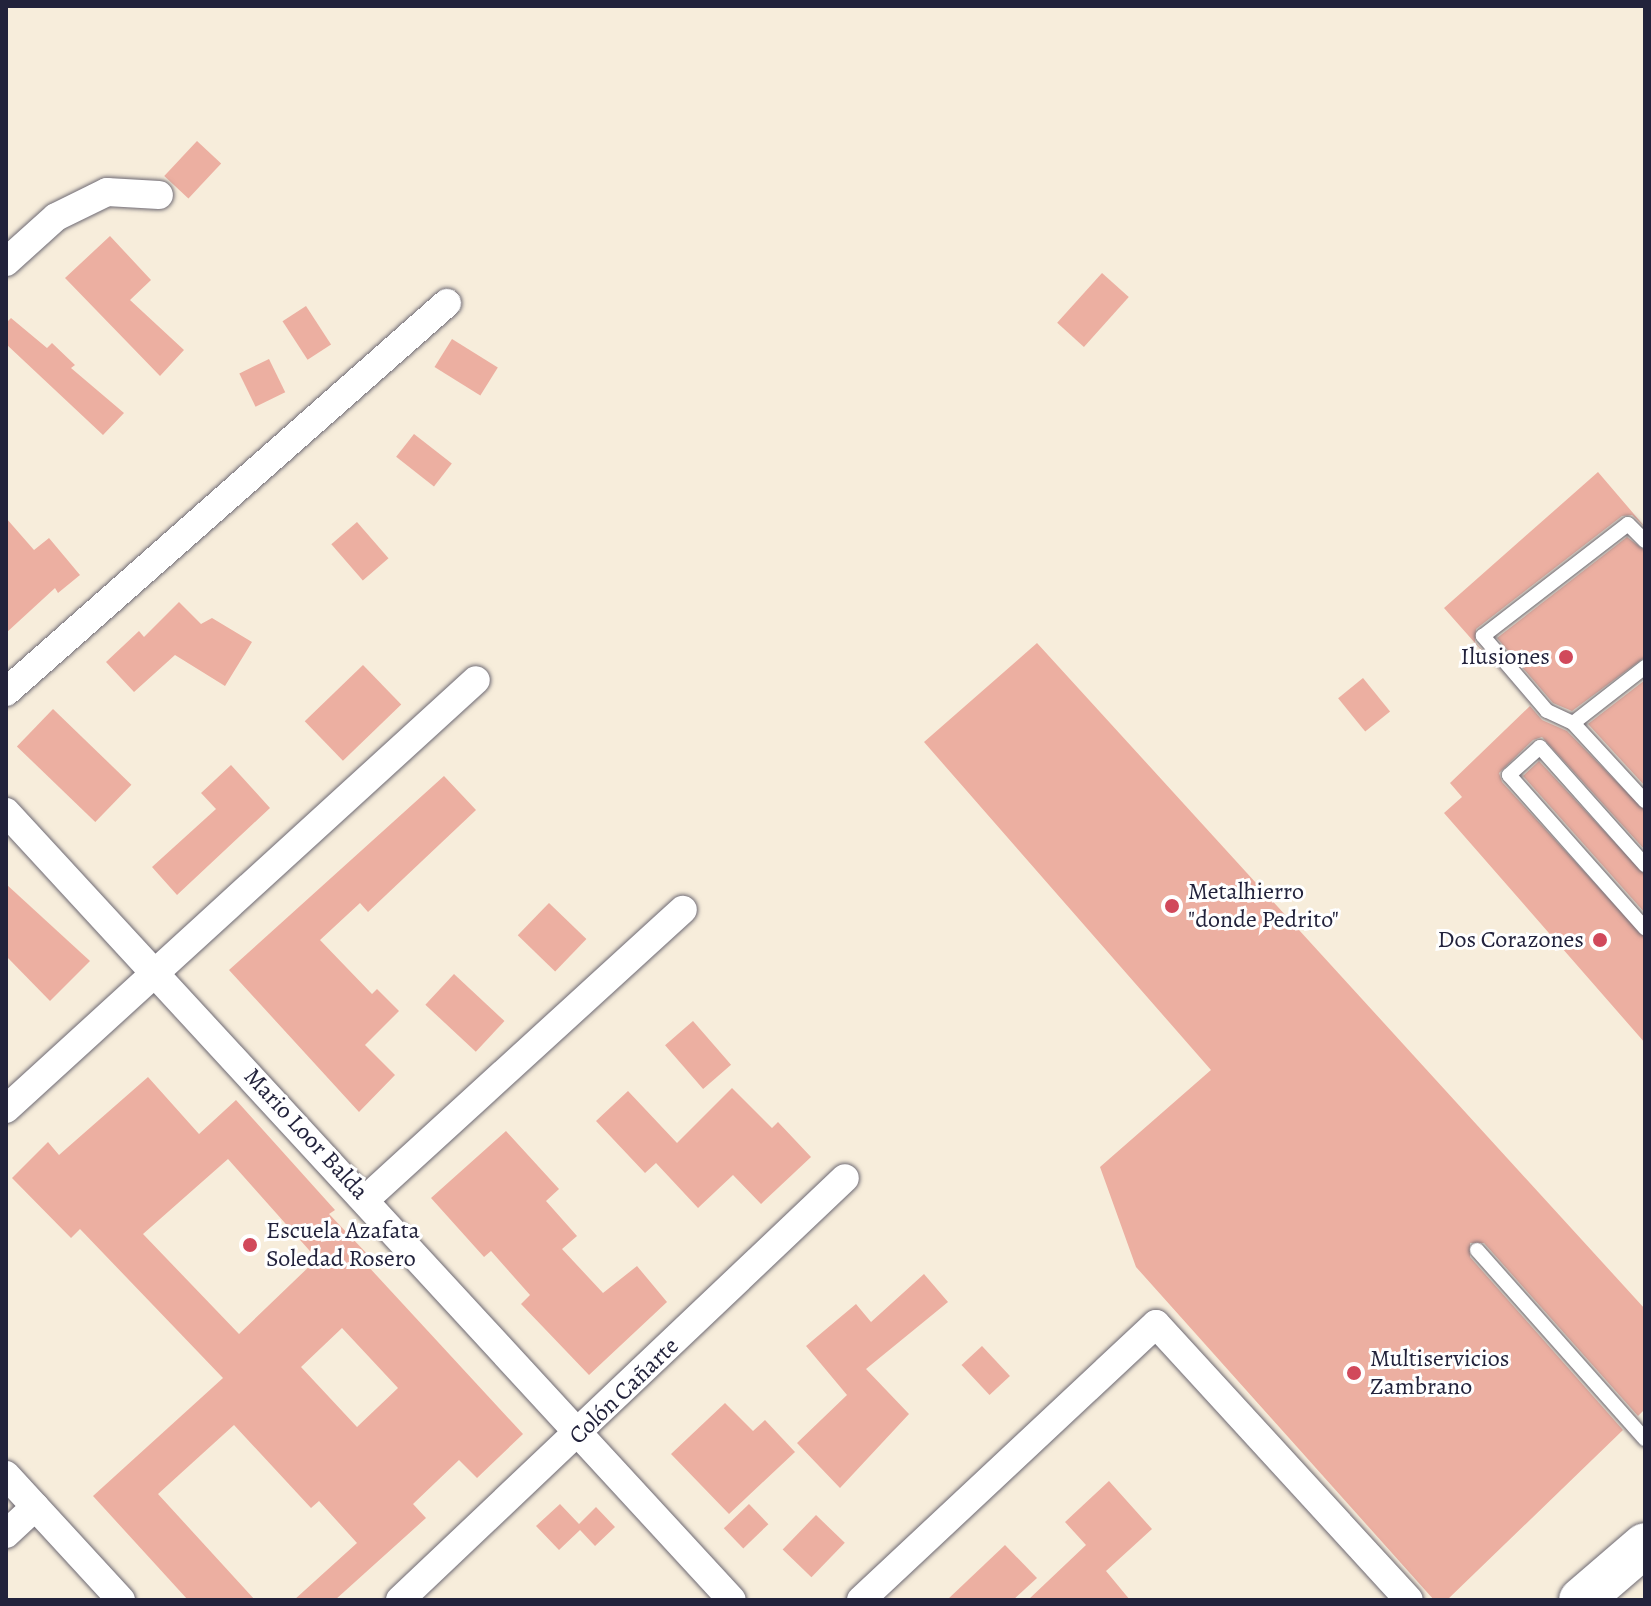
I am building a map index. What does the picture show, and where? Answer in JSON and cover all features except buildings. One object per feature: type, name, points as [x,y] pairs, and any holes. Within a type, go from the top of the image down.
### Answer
[{"type":"highway","points":[[1581,1600],[1645,1545]]},
{"type":"street","points":[[6,262],[56,217],[107,192],[159,195]]},
{"type":"street","points":[[6,692],[447,303]]},
{"type":"street","points":[[6,1109],[476,680]]},
{"type":"street","name":"Mario Loor Balda","points":[[6,812],[156,971],[732,1600]]},
{"type":"street","points":[[366,1199],[683,910]]},
{"type":"street","name":"Colón Cañarte","points":[[400,1600],[581,1433],[845,1178]]},
{"type":"street","points":[[861,1600],[1156,1324],[1409,1600]]},
{"type":"street","points":[[6,1475],[121,1600]]},
{"type":"street","points":[[6,1534],[35,1507]]},
{"type":"lane","points":[[1645,541],[1628,524],[1483,636],[1547,711],[1573,723],[1645,801]]},
{"type":"lane","points":[[1573,723],[1645,667]]},
{"type":"lane","points":[[1645,865],[1540,747],[1509,775],[1645,928]]},
{"type":"lane","points":[[1477,1250],[1645,1439]]},
{"type":"place","name":"Ilusiones","points":[[1566,657]]},
{"type":"place","name":"Metalhierro \"donde Pedrito\"","points":[[1172,906]]},
{"type":"place","name":"Dos Corazones","points":[[1600,940]]},
{"type":"place","name":"Escuela Azafata Soledad Rosero","points":[[250,1245]]},
{"type":"place","name":"Multiservicios Zambrano","points":[[1354,1373]]}]
